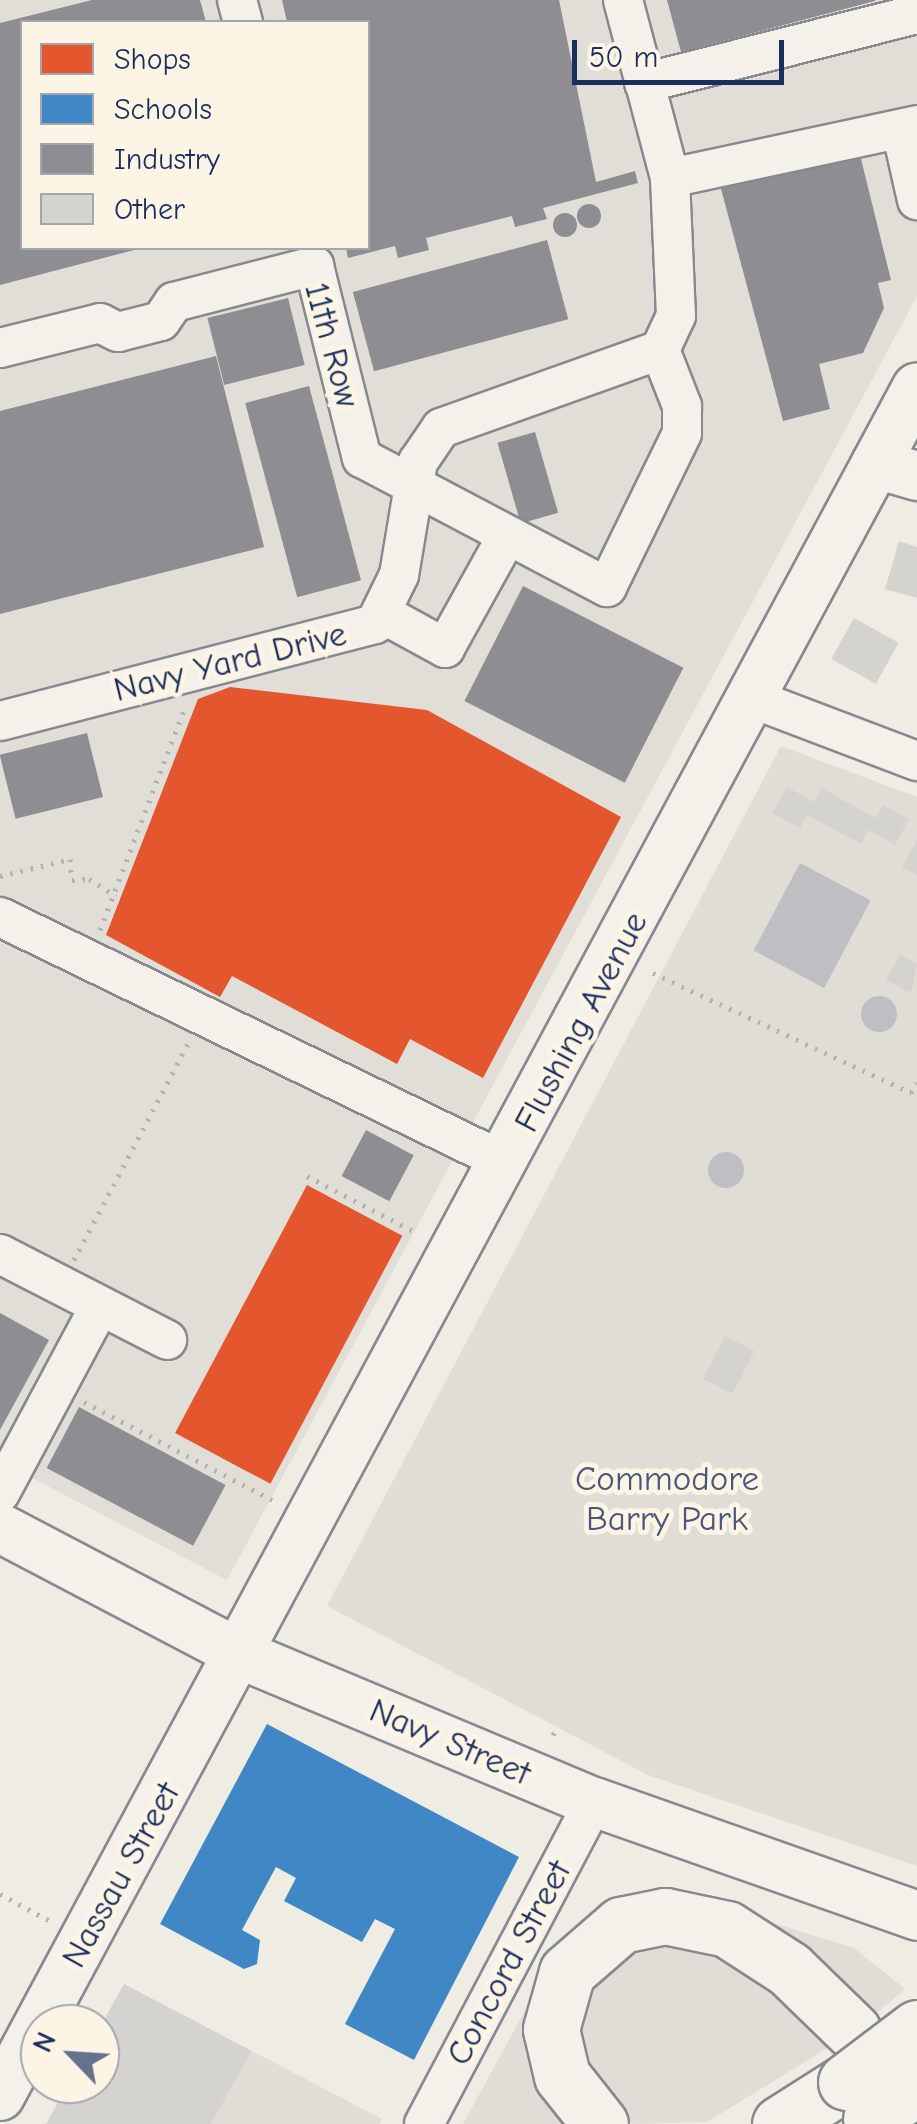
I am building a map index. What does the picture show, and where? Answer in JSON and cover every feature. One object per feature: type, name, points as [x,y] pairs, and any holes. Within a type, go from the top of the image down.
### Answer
[{"type":"highway","points":[[600,2124],[562,2076],[551,2028],[567,1972],[621,1924],[666,1916],[727,1929],[789,1969],[859,2089]]},
{"type":"highway","points":[[859,2089],[917,2028]]},
{"type":"highway","points":[[780,2124],[859,2089],[917,2086]]},
{"type":"main road","name":"Flushing Avenue","points":[[242,1655],[751,698],[896,470],[917,387]]},
{"type":"main road","name":"Navy Street","points":[[0,1528],[242,1655],[594,1802],[900,1910]]},
{"type":"main road","name":"Nassau Street","points":[[0,2096],[242,1655]]},
{"type":"main road","points":[[900,1910],[917,1948]]},
{"type":"street","points":[[411,486],[607,587],[682,433],[682,406],[660,350],[676,316],[670,178],[623,0]]},
{"type":"street","points":[[644,83],[917,14]]},
{"type":"street","points":[[670,178],[909,127],[917,200]]},
{"type":"street","name":"11th Row","points":[[0,348],[100,323],[118,332],[161,321],[174,302],[314,266],[362,458],[411,486]]},
{"type":"street","name":"Navy Yard Drive","points":[[0,721],[367,626],[383,614],[399,575],[411,486],[424,448],[450,421],[660,350]]},
{"type":"street","points":[[383,614],[445,648],[507,536]]},
{"type":"street","points":[[751,698],[917,762]]},
{"type":"street","points":[[0,916],[505,1162]]},
{"type":"street","points":[[0,1254],[166,1340]]},
{"type":"street","points":[[0,1493],[100,1306]]},
{"type":"street","name":"Concord Street","points":[[424,2124],[594,1802]]},
{"type":"path","points":[[98,933],[116,896],[189,696]]},
{"type":"path","points":[[0,876],[70,860],[72,880],[89,878],[116,896]]},
{"type":"path","points":[[653,973],[911,1093],[917,1083]]},
{"type":"path","points":[[60,1285],[203,1017]]},
{"type":"path","points":[[307,1176],[413,1231]]},
{"type":"path","points":[[76,1398],[272,1500]]},
{"type":"path","points":[[553,1735],[557,1727]]},
{"type":"path","points":[[0,1894],[85,1941]]},
{"type":"shaded area","points":[[0,0],[917,0],[917,296],[227,1580],[0,1461]]},
{"type":"shaded area","points":[[800,863],[871,901],[824,988],[754,950]]},
{"type":"shaded area","points":[[879,996],[892,1001],[897,1014],[892,1027],[879,1032],[866,1027],[861,1014],[866,1001]]},
{"type":"shaded area","points":[[726,1152],[739,1157],[744,1170],[739,1183],[726,1188],[713,1183],[708,1170],[713,1157]]},
{"type":"green space","name":"Commodore Barry Park","points":[[781,746],[917,797],[917,1866],[648,1775],[327,1606]]},
{"type":"green space","points":[[718,1906],[854,1948],[905,1989],[866,2022]]},
{"type":"green space","points":[[707,1938],[839,2041],[707,2122],[633,2124],[587,2089],[574,1999],[611,1949]]},
{"type":"green space","points":[[546,1972],[570,2124],[463,2124]]},
{"type":"green space","points":[[252,2051],[382,2119],[379,2124],[211,2124]]},
{"type":"building: Shops","points":[[230,687],[427,710],[621,817],[483,1078],[410,1039],[397,1064],[232,976],[220,997],[106,935],[198,699]]},
{"type":"building: Shops","points":[[307,1185],[402,1236],[270,1484],[175,1433]]},
{"type":"building: Schools","points":[[267,1724],[519,1857],[414,2060],[345,2024],[395,1929],[375,1919],[362,1942],[284,1901],[296,1878],[276,1867],[242,1930],[260,1940],[257,1964],[244,1969],[160,1924]]},
{"type":"building: Industry","points":[[92,0],[200,0],[205,20],[20,20],[20,250],[134,250],[0,285],[0,23]]},
{"type":"building: Industry","points":[[282,0],[559,0],[596,182],[635,171],[638,183],[543,208],[547,219],[515,227],[512,216],[426,238],[429,250],[398,258],[395,246],[348,258],[346,250],[370,250],[370,20],[287,20]]},
{"type":"building: Industry","points":[[667,0],[875,0],[875,1],[681,52]]},
{"type":"building: Industry","points":[[859,151],[891,280],[878,283],[884,308],[863,353],[819,364],[830,409],[783,421],[720,185]]},
{"type":"building: Industry","points":[[589,204],[598,207],[598,225],[589,228],[580,225],[577,216],[580,207]]},
{"type":"building: Industry","points":[[565,213],[577,225],[565,237],[553,225]]},
{"type":"building: Industry","points":[[547,240],[568,319],[374,371],[353,292]]},
{"type":"building: Industry","points":[[288,298],[305,365],[224,385],[207,318]]},
{"type":"building: Industry","points":[[216,356],[264,547],[0,614],[0,411]]},
{"type":"building: Industry","points":[[309,386],[361,580],[297,597],[245,403]]},
{"type":"building: Industry","points":[[535,432],[558,513],[521,523],[498,443]]},
{"type":"building: Industry","points":[[523,586],[683,668],[625,783],[464,701]]},
{"type":"building: Industry","points":[[87,733],[103,797],[16,819],[0,755]]},
{"type":"building: Industry","points":[[366,1130],[414,1155],[389,1201],[342,1176]]},
{"type":"building: Industry","points":[[0,1313],[49,1340],[0,1430]]},
{"type":"building: Industry","points":[[79,1407],[226,1485],[193,1546],[47,1468]]},
{"type":"building: Other","points":[[899,541],[917,547],[917,598],[885,589]]},
{"type":"building: Other","points":[[854,618],[899,643],[876,684],[831,659]]},
{"type":"building: Other","points":[[787,787],[814,802],[821,788],[876,818],[883,805],[909,819],[895,845],[868,830],[861,844],[807,815],[800,828],[772,813]]},
{"type":"building: Other","points":[[917,840],[917,875],[902,867]]},
{"type":"building: Other","points":[[900,954],[917,964],[911,993],[886,980]]},
{"type":"building: Other","points":[[725,1336],[754,1351],[733,1394],[703,1379]]},
{"type":"building: Other","points":[[124,1984],[252,2051],[211,2124],[46,2124],[57,2104],[120,2104],[120,2004],[113,2004]]}]
